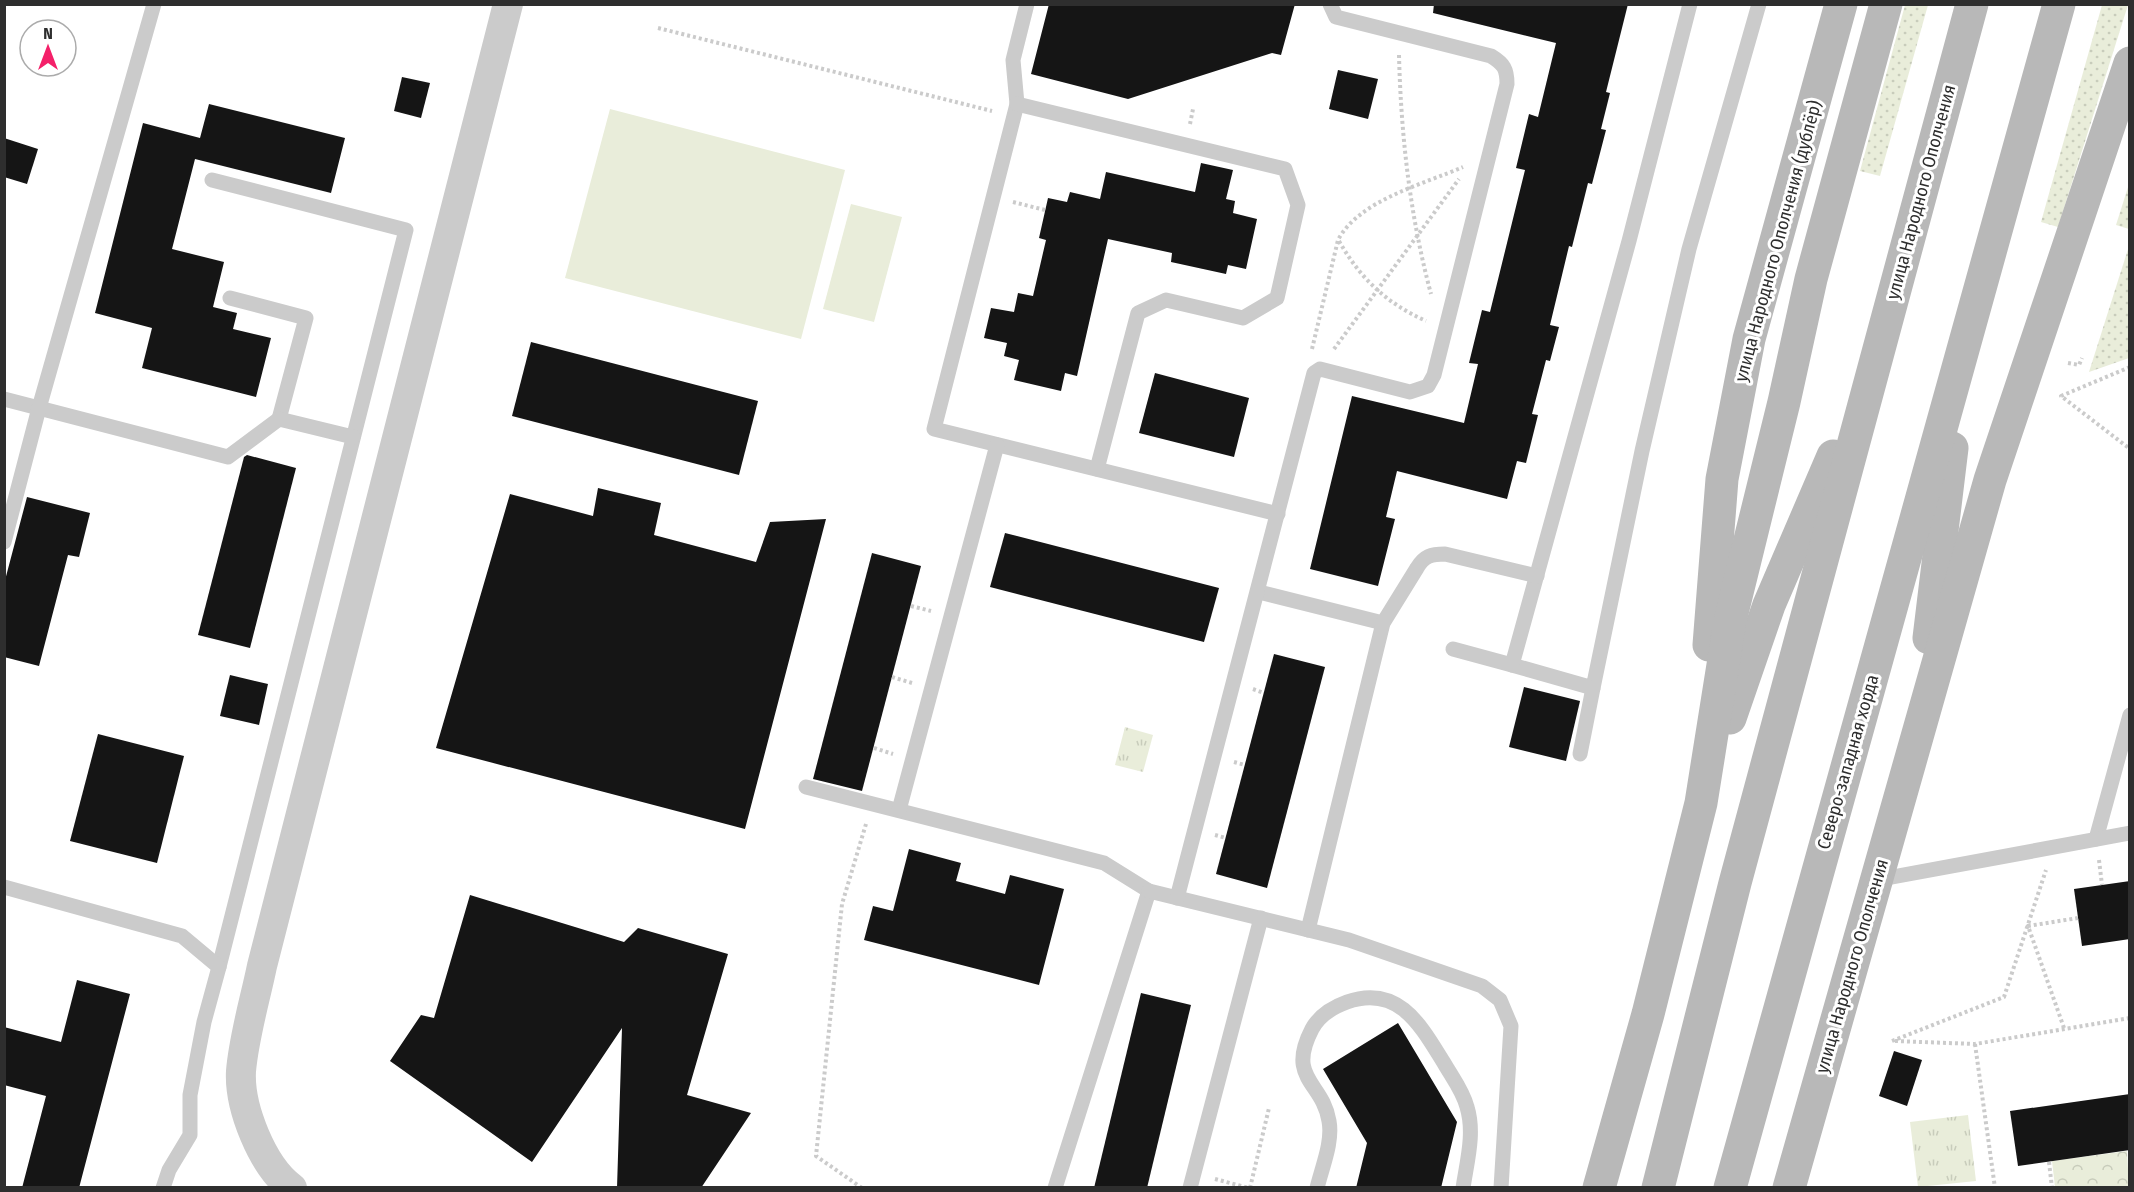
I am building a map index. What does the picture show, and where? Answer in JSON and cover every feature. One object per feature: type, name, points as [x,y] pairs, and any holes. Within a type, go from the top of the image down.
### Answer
[{"type":"main road","name":"улица Народного Ополчения (дублёр)","points":[[1701,803],[1711,604],[1722,479],[1749,339],[1841,4]]},
{"type":"main road","points":[[1701,803],[1730,621],[1784,402],[1811,279],[1886,4]]},
{"type":"main road","name":"улица Народного Ополчения","points":[[1870,379],[1972,4]]},
{"type":"main road","points":[[1916,744],[1966,336],[2059,4]]},
{"type":"main road","points":[[1916,744],[1990,480],[2130,63]]},
{"type":"main road","name":"Северо-западная хорда","points":[[1730,1188],[1966,336]]},
{"type":"main road","points":[[1599,1188],[1648,1014],[1701,803],[1769,604],[1870,379]]},
{"type":"main road","points":[[1658,1188],[1735,883],[1870,379]]},
{"type":"main road","name":"улица Народного Ополчения","points":[[1789,1188],[1916,744]]},
{"type":"street","points":[[292,1188],[264,1155],[249,1122],[241,1072],[262,966],[508,4]]},
{"type":"lane","points":[[4,542],[39,408],[154,4]]},
{"type":"lane","points":[[1027,4],[1013,60],[1016,110],[934,429],[1278,514]]},
{"type":"lane","points":[[1177,898],[1317,371],[1410,392],[1420,391],[1428,386],[1434,375],[1441,332],[1507,84],[1507,71],[1502,62],[1491,56],[1398,34],[1336,16],[1330,4]]},
{"type":"lane","points":[[1512,665],[1690,4]]},
{"type":"lane","points":[[1580,754],[1639,462],[1689,249],[1759,4]]},
{"type":"lane","points":[[1016,110],[1285,169],[1298,205],[1277,298],[1243,318],[1166,300],[1138,314],[1097,470]]},
{"type":"lane","points":[[163,1188],[169,1170],[190,1135],[190,1095],[204,1022],[406,230],[212,180]]},
{"type":"lane","points":[[4,399],[228,457],[279,419],[306,318],[230,298]]},
{"type":"lane","points":[[279,419],[353,437]]},
{"type":"lane","points":[[898,810],[997,445]]},
{"type":"lane","points":[[1308,930],[1383,622],[1422,559],[1432,554],[1445,554],[1537,576]]},
{"type":"lane","points":[[1259,592],[1383,622]]},
{"type":"lane","points":[[1453,649],[1593,688]]},
{"type":"lane","points":[[2097,846],[2130,715]]},
{"type":"lane","points":[[806,787],[1104,863],[1149,891],[1349,940],[1482,986],[1500,1000],[1511,1026],[1501,1188]]},
{"type":"lane","points":[[1876,880],[2097,846],[2130,833]]},
{"type":"lane","points":[[4,887],[182,936],[219,967]]},
{"type":"lane","points":[[1055,1188],[1149,891]]},
{"type":"lane","points":[[1190,1188],[1262,918]]},
{"type":"lane","points":[[1317,1188],[1328,1140],[1329,1119],[1303,1072],[1303,1053],[1313,1028],[1324,1015],[1336,1006],[1355,999],[1384,1000],[1400,1005],[1416,1019],[1461,1092],[1471,1122],[1463,1188]]},
{"type":"path","points":[[658,28],[1016,110]]},
{"type":"path","points":[[1398,34],[1401,111],[1409,190],[1441,332]]},
{"type":"path","points":[[1470,164],[1317,371],[1312,350],[1338,240],[1347,227],[1369,208],[1470,164]]},
{"type":"path","points":[[995,197],[1045,210]]},
{"type":"path","points":[[1338,240],[1353,266],[1377,292],[1398,308],[1441,332]]},
{"type":"path","points":[[2068,363],[2079,365],[2082,358]]},
{"type":"path","points":[[2130,368],[2061,396],[2130,449]]},
{"type":"path","points":[[862,1188],[816,1156],[842,904],[873,803]]},
{"type":"path","points":[[2097,846],[2102,885]]},
{"type":"path","points":[[2049,861],[2004,997],[1892,1041],[1975,1044],[2130,1018]]},
{"type":"path","points":[[2028,926],[2078,918]]},
{"type":"path","points":[[2028,926],[2064,1028]]},
{"type":"path","points":[[1975,1044],[1995,1188]]},
{"type":"path","points":[[1211,1178],[1249,1188],[1269,1108]]},
{"type":"path","points":[[2049,1162],[2052,1188]]},
{"type":"green space","points":[[1905,5],[1928,5],[1880,176],[1860,171]]},
{"type":"green space","points":[[2102,5],[2128,5],[2058,227],[2041,222]]},
{"type":"green space","points":[[610,109],[845,170],[801,339],[565,278]]},
{"type":"green space","points":[[2129,184],[2129,229],[2116,225]]},
{"type":"green space","points":[[851,204],[902,217],[874,322],[823,309]]},
{"type":"green space","points":[[2129,246],[2129,358],[2089,372]]},
{"type":"green space","points":[[1125,727],[1153,735],[1143,772],[1115,765]]},
{"type":"green space","points":[[1968,1115],[1976,1181],[1918,1187],[1910,1122]]},
{"type":"green space","points":[[2127,1151],[2129,1187],[2055,1187],[2052,1161]]},
{"type":"building","points":[[1049,4],[1295,4],[1281,55],[1272,53],[1128,99],[1031,74]]},
{"type":"building","points":[[1434,4],[1628,4],[1606,92],[1610,93],[1601,129],[1606,130],[1592,184],[1588,183],[1572,247],[1569,246],[1550,325],[1559,327],[1550,361],[1546,360],[1532,414],[1538,415],[1526,463],[1517,461],[1507,499],[1397,471],[1386,517],[1395,519],[1378,586],[1310,569],[1352,396],[1464,423],[1478,364],[1469,363],[1482,310],[1490,312],[1525,170],[1516,168],[1529,114],[1538,117],[1556,43],[1433,13]]},
{"type":"building","points":[[1338,70],[1378,79],[1368,119],[1329,109]]},
{"type":"building","points":[[402,77],[430,83],[421,118],[394,111]]},
{"type":"building","points":[[209,104],[345,138],[331,193],[195,159],[172,249],[224,262],[213,307],[237,313],[233,329],[271,338],[256,397],[142,368],[152,328],[95,313],[143,123],[200,138]]},
{"type":"building","points":[[4,138],[38,149],[27,184],[4,177]]},
{"type":"building","points":[[1201,163],[1233,170],[1226,199],[1235,201],[1233,213],[1257,219],[1246,269],[1228,265],[1226,274],[1171,262],[1172,253],[1108,239],[1077,376],[1065,373],[1061,391],[1014,380],[1019,360],[1004,356],[1007,343],[984,338],[991,308],[1014,312],[1018,293],[1033,296],[1046,240],[1039,238],[1048,198],[1067,202],[1070,192],[1100,199],[1106,172],[1195,192]]},
{"type":"building","points":[[531,342],[758,401],[739,475],[512,416]]},
{"type":"building","points":[[1155,373],[1249,398],[1234,457],[1139,433]]},
{"type":"building","points":[[247,455],[296,468],[250,648],[198,635],[244,457]]},
{"type":"building","points":[[598,488],[661,503],[654,535],[756,562],[770,522],[826,519],[745,829],[436,748],[510,494],[593,516]]},
{"type":"building","points":[[27,497],[90,513],[79,557],[68,555],[39,666],[4,657],[4,584]]},
{"type":"building","points":[[1005,533],[1219,588],[1204,642],[990,587]]},
{"type":"building","points":[[872,553],[921,566],[862,791],[813,779]]},
{"type":"building","points":[[1274,654],[1325,667],[1267,888],[1216,874]]},
{"type":"building","points":[[230,675],[268,684],[259,725],[220,716]]},
{"type":"building","points":[[1524,687],[1580,701],[1566,761],[1509,747]]},
{"type":"building","points":[[98,734],[184,756],[157,863],[70,841]]},
{"type":"building","points":[[909,849],[961,863],[956,881],[1005,894],[1010,875],[1064,889],[1039,985],[864,940],[873,906],[893,911]]},
{"type":"building","points":[[2130,881],[2130,939],[2082,946],[2074,889]]},
{"type":"building","points":[[470,895],[624,942],[638,928],[728,954],[687,1095],[751,1113],[701,1188],[617,1188],[622,1028],[532,1162],[390,1061],[421,1015],[434,1018]]},
{"type":"building","points":[[77,980],[130,994],[79,1188],[22,1188],[46,1096],[4,1085],[4,1027],[61,1042]]},
{"type":"building","points":[[1141,993],[1191,1005],[1147,1188],[1094,1188]]},
{"type":"building","points":[[1398,1023],[1457,1122],[1441,1188],[1356,1188],[1367,1143],[1323,1069]]},
{"type":"building","points":[[1894,1051],[1922,1060],[1907,1106],[1879,1096]]},
{"type":"building","points":[[2130,1094],[2130,1150],[2018,1166],[2010,1111]]}]
